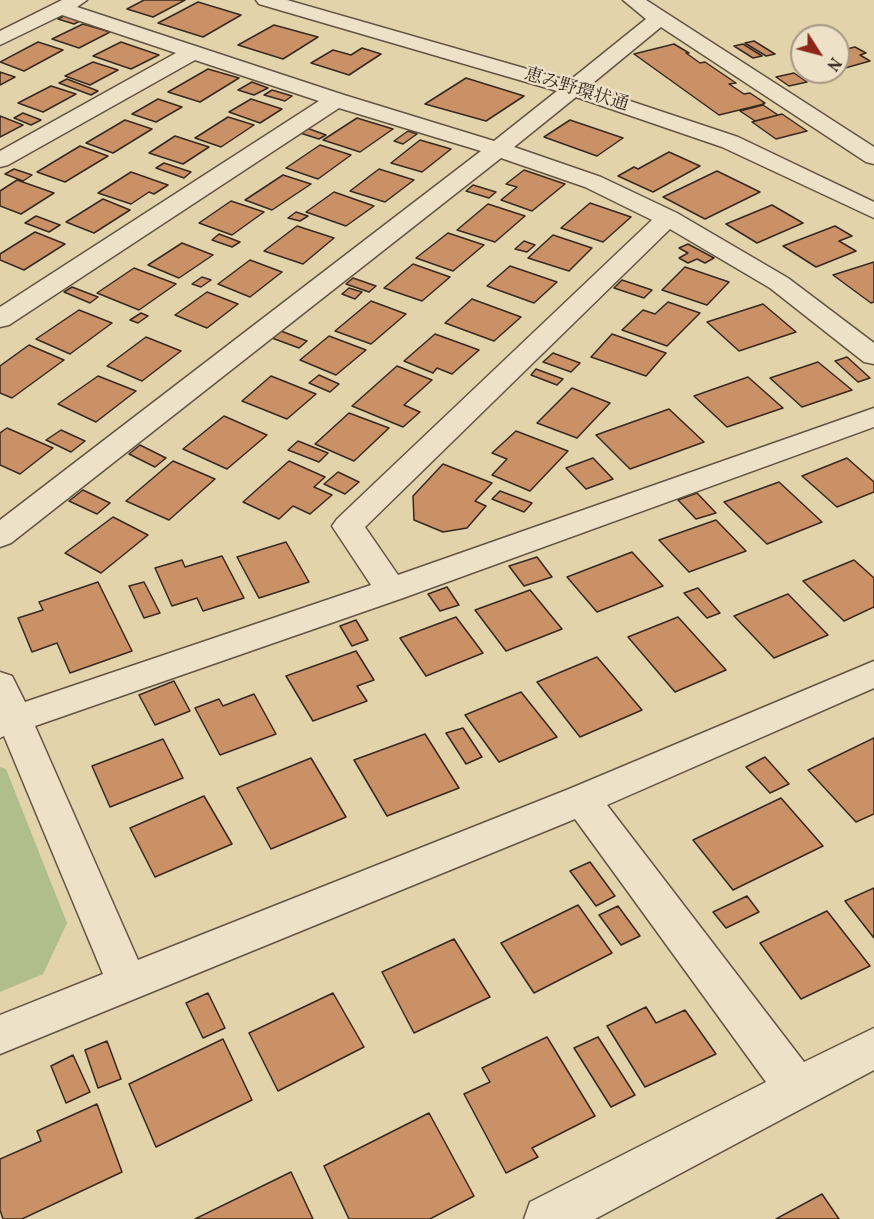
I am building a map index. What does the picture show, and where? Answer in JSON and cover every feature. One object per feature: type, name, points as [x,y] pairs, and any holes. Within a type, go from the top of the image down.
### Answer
[{"type":"street","name":"恵み野環状通","points":[[266,0],[574,89],[730,142],[874,211]]},
{"type":"street","points":[[633,0],[874,157]]},
{"type":"street","points":[[0,39],[69,4],[192,53],[498,149],[593,182],[668,218],[779,283],[874,356]]},
{"type":"street","points":[[0,536],[574,89],[656,21],[656,15]]},
{"type":"street","points":[[0,18],[27,26]]},
{"type":"street","points":[[0,160],[192,53]]},
{"type":"street","points":[[0,319],[336,100]]},
{"type":"street","points":[[391,590],[348,526],[668,218]]},
{"type":"street","points":[[128,984],[5,710],[391,590],[874,417]]},
{"type":"street","points":[[0,1035],[582,800],[874,674]]},
{"type":"street","points":[[582,800],[797,1088]]},
{"type":"street","points":[[546,1219],[874,1048]]},
{"type":"green space","points":[[0,767],[6,769],[67,923],[43,974],[0,992]]},
{"type":"building","points":[[144,0],[185,0],[153,17],[127,9]]},
{"type":"building","points":[[198,2],[241,15],[203,37],[158,23]]},
{"type":"building","points":[[66,15],[82,20],[74,24],[58,19]]},
{"type":"building","points":[[83,24],[110,32],[79,48],[52,39]]},
{"type":"building","points":[[274,25],[318,37],[283,59],[238,45]]},
{"type":"building","points":[[754,41],[775,54],[766,56],[745,43]]},
{"type":"building","points":[[38,42],[63,50],[24,71],[0,62]]},
{"type":"building","points":[[121,42],[159,55],[131,69],[93,56]]},
{"type":"building","points":[[674,44],[700,63],[705,62],[736,83],[729,84],[744,94],[750,93],[765,103],[719,115],[634,54]]},
{"type":"building","points":[[743,44],[762,56],[753,58],[734,46]]},
{"type":"building","points":[[855,47],[866,53],[860,55],[870,61],[850,67],[850,48]]},
{"type":"building","points":[[362,48],[381,54],[349,75],[311,63],[333,50],[351,55]]},
{"type":"building","points":[[93,62],[118,70],[90,85],[65,76]]},
{"type":"building","points":[[208,69],[239,78],[200,102],[168,92]]},
{"type":"building","points":[[0,72],[15,77],[0,85]]},
{"type":"building","points":[[790,74],[790,84],[798,84],[789,86],[776,77]]},
{"type":"building","points":[[466,78],[524,96],[486,121],[425,104]]},
{"type":"building","points":[[67,79],[98,91],[91,95],[59,83]]},
{"type":"building","points":[[252,82],[268,88],[254,95],[238,90]]},
{"type":"building","points":[[51,86],[76,94],[43,112],[18,103]]},
{"type":"building","points":[[272,90],[292,96],[285,101],[264,95]]},
{"type":"building","points":[[158,99],[182,107],[156,122],[132,114]]},
{"type":"building","points":[[251,99],[282,109],[260,123],[229,112]]},
{"type":"building","points":[[763,105],[778,115],[755,121],[740,111]]},
{"type":"building","points":[[23,113],[41,120],[31,125],[14,118]]},
{"type":"building","points":[[782,114],[807,131],[776,139],[752,122]]},
{"type":"building","points":[[0,116],[23,125],[0,137]]},
{"type":"building","points":[[228,117],[254,125],[221,147],[195,138]]},
{"type":"building","points":[[357,118],[393,129],[360,152],[323,140]]},
{"type":"building","points":[[125,120],[152,129],[113,153],[86,143]]},
{"type":"building","points":[[570,120],[623,138],[597,156],[544,137]]},
{"type":"building","points":[[304,127],[326,135],[319,139],[297,132]]},
{"type":"building","points":[[408,131],[417,134],[403,144],[394,141]]},
{"type":"building","points":[[175,136],[209,147],[183,164],[149,153]]},
{"type":"building","points":[[420,140],[451,149],[422,172],[391,163]]},
{"type":"building","points":[[320,145],[351,155],[318,179],[286,168]]},
{"type":"building","points":[[80,146],[108,156],[65,182],[37,172]]},
{"type":"building","points":[[669,152],[700,166],[653,192],[618,176],[634,167],[638,169]]},
{"type":"building","points":[[164,163],[191,172],[184,178],[156,168]]},
{"type":"building","points":[[14,169],[32,175],[23,181],[5,174]]},
{"type":"building","points":[[379,169],[414,180],[385,202],[350,191]]},
{"type":"building","points":[[524,170],[565,184],[532,211],[501,200],[517,187],[506,184]]},
{"type":"building","points":[[717,171],[760,192],[705,219],[663,197]]},
{"type":"building","points":[[131,172],[168,185],[154,194],[149,192],[131,204],[98,193]]},
{"type":"building","points":[[283,175],[311,184],[272,210],[245,200]]},
{"type":"building","points":[[17,180],[54,193],[21,214],[0,206],[0,191]]},
{"type":"building","points":[[473,185],[496,192],[489,198],[466,191]]},
{"type":"building","points":[[334,192],[374,206],[346,226],[306,212]]},
{"type":"building","points":[[103,199],[130,210],[94,233],[66,222]]},
{"type":"building","points":[[231,201],[264,212],[232,235],[199,223]]},
{"type":"building","points":[[590,203],[631,217],[603,242],[561,228]]},
{"type":"building","points":[[488,204],[525,216],[495,242],[457,230]]},
{"type":"building","points":[[772,205],[803,223],[757,243],[726,224]]},
{"type":"building","points":[[296,212],[308,216],[300,221],[288,218]]},
{"type":"building","points":[[36,216],[60,225],[49,232],[25,223]]},
{"type":"building","points":[[297,226],[334,238],[303,264],[264,251]]},
{"type":"building","points":[[835,226],[852,236],[839,241],[856,251],[816,267],[783,246]]},
{"type":"building","points":[[35,232],[65,244],[24,270],[0,260],[0,254]]},
{"type":"building","points":[[448,233],[484,245],[453,271],[416,258]]},
{"type":"building","points":[[219,234],[240,242],[232,247],[212,240]]},
{"type":"building","points":[[553,235],[592,248],[569,271],[528,258]]},
{"type":"building","points":[[524,241],[535,245],[527,252],[515,249]]},
{"type":"building","points":[[182,243],[213,255],[179,278],[148,265]]},
{"type":"building","points":[[688,244],[714,258],[705,263],[697,259],[688,263],[679,258],[688,253],[679,248]]},
{"type":"building","points":[[250,260],[282,272],[250,297],[218,284]]},
{"type":"building","points":[[874,262],[874,302],[871,303],[833,275]]},
{"type":"building","points":[[413,264],[450,277],[422,301],[384,288]]},
{"type":"building","points":[[510,266],[557,282],[534,303],[487,286]]},
{"type":"building","points":[[685,267],[729,282],[707,305],[662,290]]},
{"type":"building","points":[[134,268],[176,284],[139,310],[97,293]]},
{"type":"building","points":[[202,277],[211,280],[201,287],[192,284]]},
{"type":"building","points":[[353,278],[376,286],[369,292],[346,284]]},
{"type":"building","points":[[622,280],[652,290],[644,298],[614,288]]},
{"type":"building","points":[[72,287],[98,297],[90,303],[64,292]]},
{"type":"building","points":[[349,288],[362,292],[355,299],[342,294]]},
{"type":"building","points":[[207,292],[238,304],[207,328],[175,315]]},
{"type":"building","points":[[472,299],[521,317],[494,341],[445,323]]},
{"type":"building","points":[[371,301],[406,314],[371,344],[335,331]]},
{"type":"building","points":[[668,302],[700,313],[667,346],[622,330],[643,310],[655,314]]},
{"type":"building","points":[[763,304],[796,332],[739,351],[707,322]]},
{"type":"building","points":[[79,310],[112,323],[70,354],[36,339]]},
{"type":"building","points":[[141,313],[148,316],[138,323],[130,320]]},
{"type":"building","points":[[281,331],[307,341],[299,348],[272,338]]},
{"type":"building","points":[[435,334],[479,350],[452,374],[437,368],[433,373],[404,361]]},
{"type":"building","points":[[612,334],[666,353],[646,376],[591,357]]},
{"type":"building","points":[[329,336],[366,350],[336,375],[300,360]]},
{"type":"building","points":[[146,337],[181,351],[142,381],[107,366]]},
{"type":"building","points":[[29,345],[64,360],[12,398],[0,393],[0,366]]},
{"type":"building","points":[[553,353],[580,363],[571,372],[543,362]]},
{"type":"building","points":[[847,357],[870,378],[858,382],[835,361]]},
{"type":"building","points":[[818,362],[852,390],[802,407],[770,378]]},
{"type":"building","points":[[397,366],[432,380],[404,405],[420,412],[403,427],[352,406]]},
{"type":"building","points":[[536,369],[563,379],[557,385],[531,375]]},
{"type":"building","points":[[319,375],[339,384],[330,392],[309,383]]},
{"type":"building","points":[[98,376],[136,391],[96,422],[58,404]]},
{"type":"building","points":[[271,376],[316,394],[287,419],[242,401]]},
{"type":"building","points":[[748,377],[783,408],[727,427],[694,396]]},
{"type":"building","points":[[572,388],[610,403],[577,438],[537,423]]},
{"type":"building","points":[[669,409],[704,442],[630,469],[596,435]]},
{"type":"building","points":[[349,413],[389,428],[354,461],[315,444]]},
{"type":"building","points":[[224,416],[267,435],[227,469],[183,449]]},
{"type":"building","points":[[7,428],[53,448],[20,474],[0,465],[0,433]]},
{"type":"building","points":[[61,430],[85,441],[71,452],[46,440]]},
{"type":"building","points":[[516,431],[568,451],[530,491],[492,475],[507,459],[492,453]]},
{"type":"building","points":[[298,441],[328,453],[319,462],[288,450]]},
{"type":"building","points":[[140,445],[166,458],[155,467],[129,454]]},
{"type":"building","points":[[593,458],[613,479],[586,489],[566,468]]},
{"type":"building","points":[[847,458],[874,482],[874,492],[837,507],[802,476]]},
{"type":"building","points":[[173,461],[215,479],[169,520],[126,501]]},
{"type":"building","points":[[289,461],[325,477],[314,487],[332,495],[310,514],[293,506],[279,519],[243,502]]},
{"type":"building","points":[[443,464],[492,483],[475,501],[486,506],[467,528],[443,532],[414,520],[413,496]]},
{"type":"building","points":[[338,472],[359,482],[345,494],[324,484]]},
{"type":"building","points":[[779,482],[822,522],[767,544],[724,502]]},
{"type":"building","points":[[83,490],[110,503],[97,514],[69,501]]},
{"type":"building","points":[[500,491],[532,503],[524,512],[492,499]]},
{"type":"building","points":[[697,493],[716,513],[696,519],[678,500]]},
{"type":"building","points":[[113,517],[148,535],[101,573],[65,553]]},
{"type":"building","points":[[716,520],[746,551],[689,572],[659,540]]},
{"type":"building","points":[[286,542],[309,582],[259,598],[237,557]]},
{"type":"building","points":[[632,552],[663,586],[597,612],[567,577]]},
{"type":"building","points":[[222,556],[244,598],[203,611],[197,598],[172,606],[155,568],[182,560],[185,567]]},
{"type":"building","points":[[537,557],[552,577],[524,586],[509,566]]},
{"type":"building","points":[[854,560],[874,578],[874,607],[844,621],[803,581]]},
{"type":"building","points":[[98,582],[132,651],[70,673],[57,643],[32,652],[18,618],[43,610],[39,602]]},
{"type":"building","points":[[144,582],[160,613],[144,618],[129,586]]},
{"type":"building","points":[[447,587],[459,605],[440,611],[428,594]]},
{"type":"building","points":[[698,588],[720,613],[707,618],[684,593]]},
{"type":"building","points":[[530,590],[562,629],[506,651],[475,610]]},
{"type":"building","points":[[788,594],[828,635],[774,658],[734,616]]},
{"type":"building","points":[[456,617],[483,653],[426,676],[400,638]]},
{"type":"building","points":[[678,617],[726,670],[675,692],[628,637]]},
{"type":"building","points":[[356,620],[368,640],[352,646],[340,626]]},
{"type":"building","points":[[356,651],[374,680],[357,686],[367,701],[313,721],[286,676]]},
{"type":"building","points":[[597,657],[642,710],[580,737],[537,682]]},
{"type":"building","points":[[174,681],[190,711],[155,725],[139,695]]},
{"type":"building","points":[[521,692],[557,737],[499,762],[465,715]]},
{"type":"building","points":[[254,694],[276,734],[220,755],[195,708],[219,699],[223,706]]},
{"type":"building","points":[[463,728],[482,757],[466,764],[446,733]]},
{"type":"building","points":[[425,734],[459,788],[387,816],[354,760]]},
{"type":"building","points":[[874,738],[874,814],[856,822],[808,770]]},
{"type":"building","points":[[163,739],[183,778],[110,807],[92,766]]},
{"type":"building","points":[[765,757],[789,784],[770,793],[746,767]]},
{"type":"building","points":[[311,758],[346,817],[271,849],[237,788]]},
{"type":"building","points":[[204,796],[232,844],[155,877],[130,828]]},
{"type":"building","points":[[781,798],[823,846],[733,890],[693,840]]},
{"type":"building","points":[[590,862],[615,896],[596,906],[570,871]]},
{"type":"building","points":[[874,888],[874,938],[845,901]]},
{"type":"building","points":[[747,896],[759,912],[726,928],[713,912]]},
{"type":"building","points":[[578,905],[612,953],[534,993],[501,943]]},
{"type":"building","points":[[618,906],[640,936],[621,945],[599,915]]},
{"type":"building","points":[[827,911],[870,966],[801,999],[760,943]]},
{"type":"building","points":[[454,939],[490,997],[414,1033],[382,972]]},
{"type":"building","points":[[208,993],[225,1028],[203,1038],[186,1003]]},
{"type":"building","points":[[333,993],[364,1047],[278,1091],[249,1033]]},
{"type":"building","points":[[646,1007],[656,1023],[685,1010],[716,1054],[645,1087],[607,1026]]},
{"type":"building","points":[[547,1037],[595,1116],[532,1148],[538,1157],[506,1173],[464,1094],[490,1082],[482,1068]]},
{"type":"building","points":[[598,1037],[635,1095],[611,1107],[574,1048]]},
{"type":"building","points":[[223,1039],[252,1100],[156,1147],[129,1084]]},
{"type":"building","points":[[107,1041],[121,1079],[98,1088],[85,1050]]},
{"type":"building","points":[[73,1055],[90,1092],[66,1103],[51,1066]]},
{"type":"building","points":[[97,1104],[122,1172],[22,1219],[3,1219],[0,1210],[0,1159],[41,1141],[37,1131]]},
{"type":"building","points":[[429,1113],[474,1196],[430,1219],[349,1219],[324,1166]]},
{"type":"building","points":[[291,1172],[313,1219],[195,1219]]},
{"type":"building","points":[[822,1194],[839,1219],[776,1219]]}]
